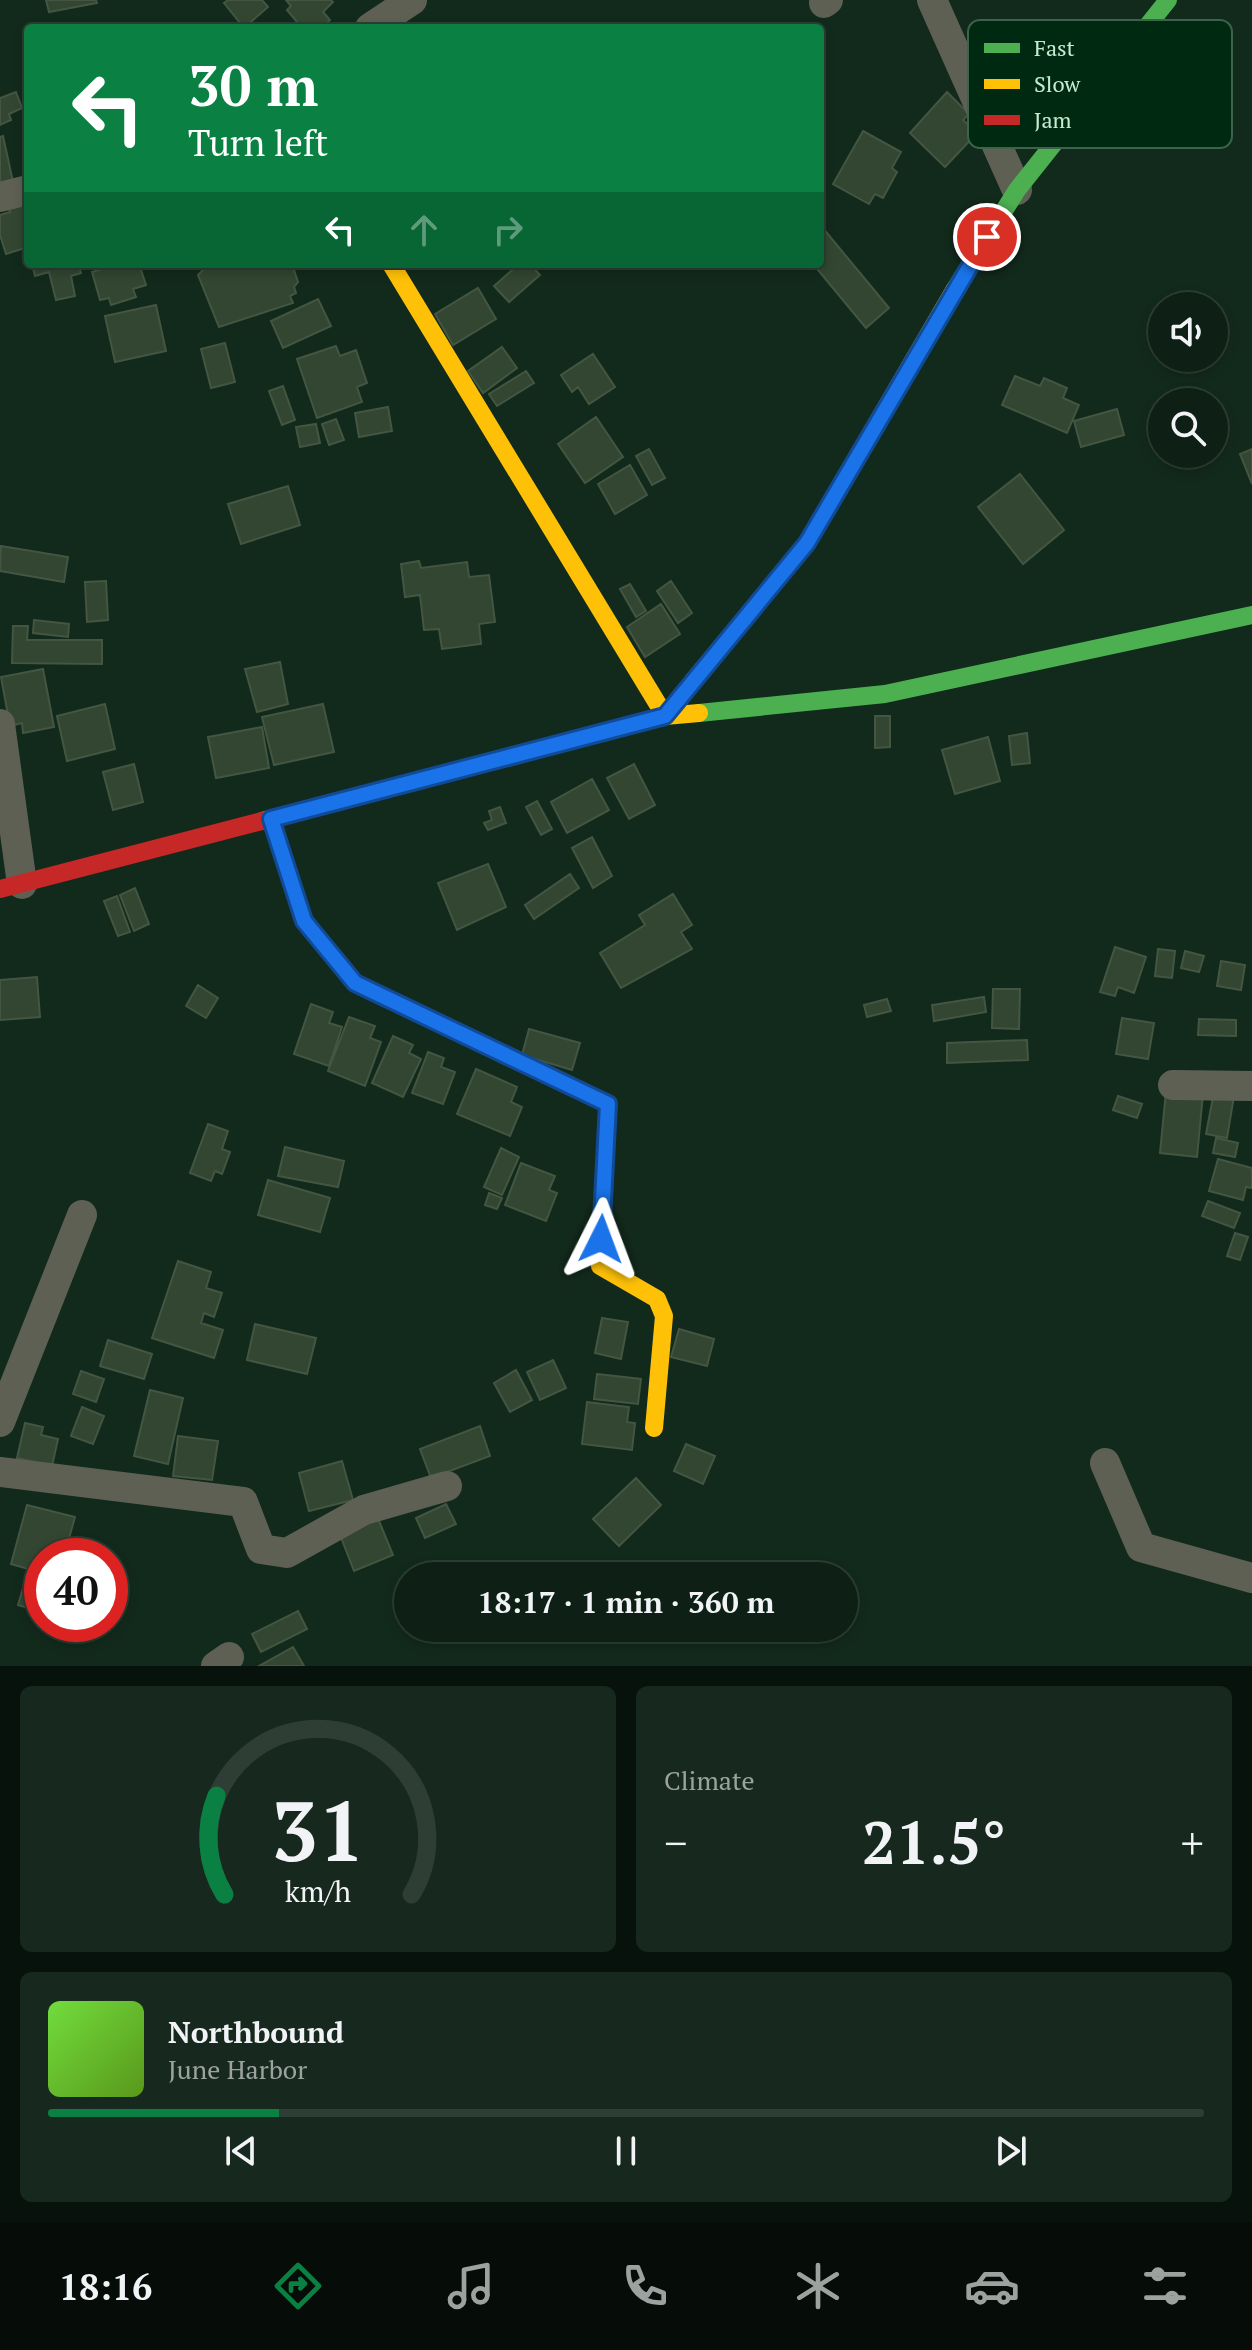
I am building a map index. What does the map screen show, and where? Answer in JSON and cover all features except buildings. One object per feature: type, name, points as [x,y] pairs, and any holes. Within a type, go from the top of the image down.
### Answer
[{"type":"street","points":[[376,24],[412,0]]},
{"type":"street","points":[[932,0],[968,80]]},
{"type":"street","points":[[1152,20],[1168,0]]},
{"type":"street","points":[[998,148],[1017,190]]},
{"type":"street","points":[[665,716],[807,543],[942,309],[1017,190],[1050,148]]},
{"type":"street","points":[[0,197],[24,191]]},
{"type":"street","points":[[393,268],[665,716]]},
{"type":"street","points":[[0,724],[11,886],[665,716],[885,694],[1252,615]]},
{"type":"street","points":[[271,819],[304,921],[355,983],[608,1104],[600,1266],[657,1299],[664,1316],[654,1428]]},
{"type":"street","points":[[1252,1078],[1252,1106]]},
{"type":"street","points":[[1173,1085],[1251,1086]]},
{"type":"street","points":[[0,1422],[82,1215]]},
{"type":"street","points":[[1105,1463],[1141,1547],[1252,1578]]},
{"type":"street","points":[[0,1472],[243,1502],[261,1549],[287,1553],[364,1510],[447,1486]]},
{"type":"traffic: fast","points":[[1152,20],[1168,0]]},
{"type":"traffic: fast","points":[[955,289],[1017,190],[1050,148]]},
{"type":"traffic: fast","points":[[699,713],[885,694],[1252,615]]},
{"type":"traffic: fast","points":[[262,821],[665,716],[693,681]]},
{"type":"traffic: slow","points":[[393,268],[665,716],[699,713]]},
{"type":"traffic: slow","points":[[693,681],[807,543],[955,289]]},
{"type":"traffic: slow","points":[[605,1162],[600,1266],[657,1299],[664,1316],[654,1428]]},
{"type":"traffic: jam","points":[[271,819],[304,921],[355,983],[608,1104],[605,1162]]},
{"type":"traffic: jam","points":[[0,889],[262,821]]},
{"type":"route","points":[[601,1239],[608,1104],[355,983],[304,921],[271,819],[665,716],[807,543],[987,237]]}]
